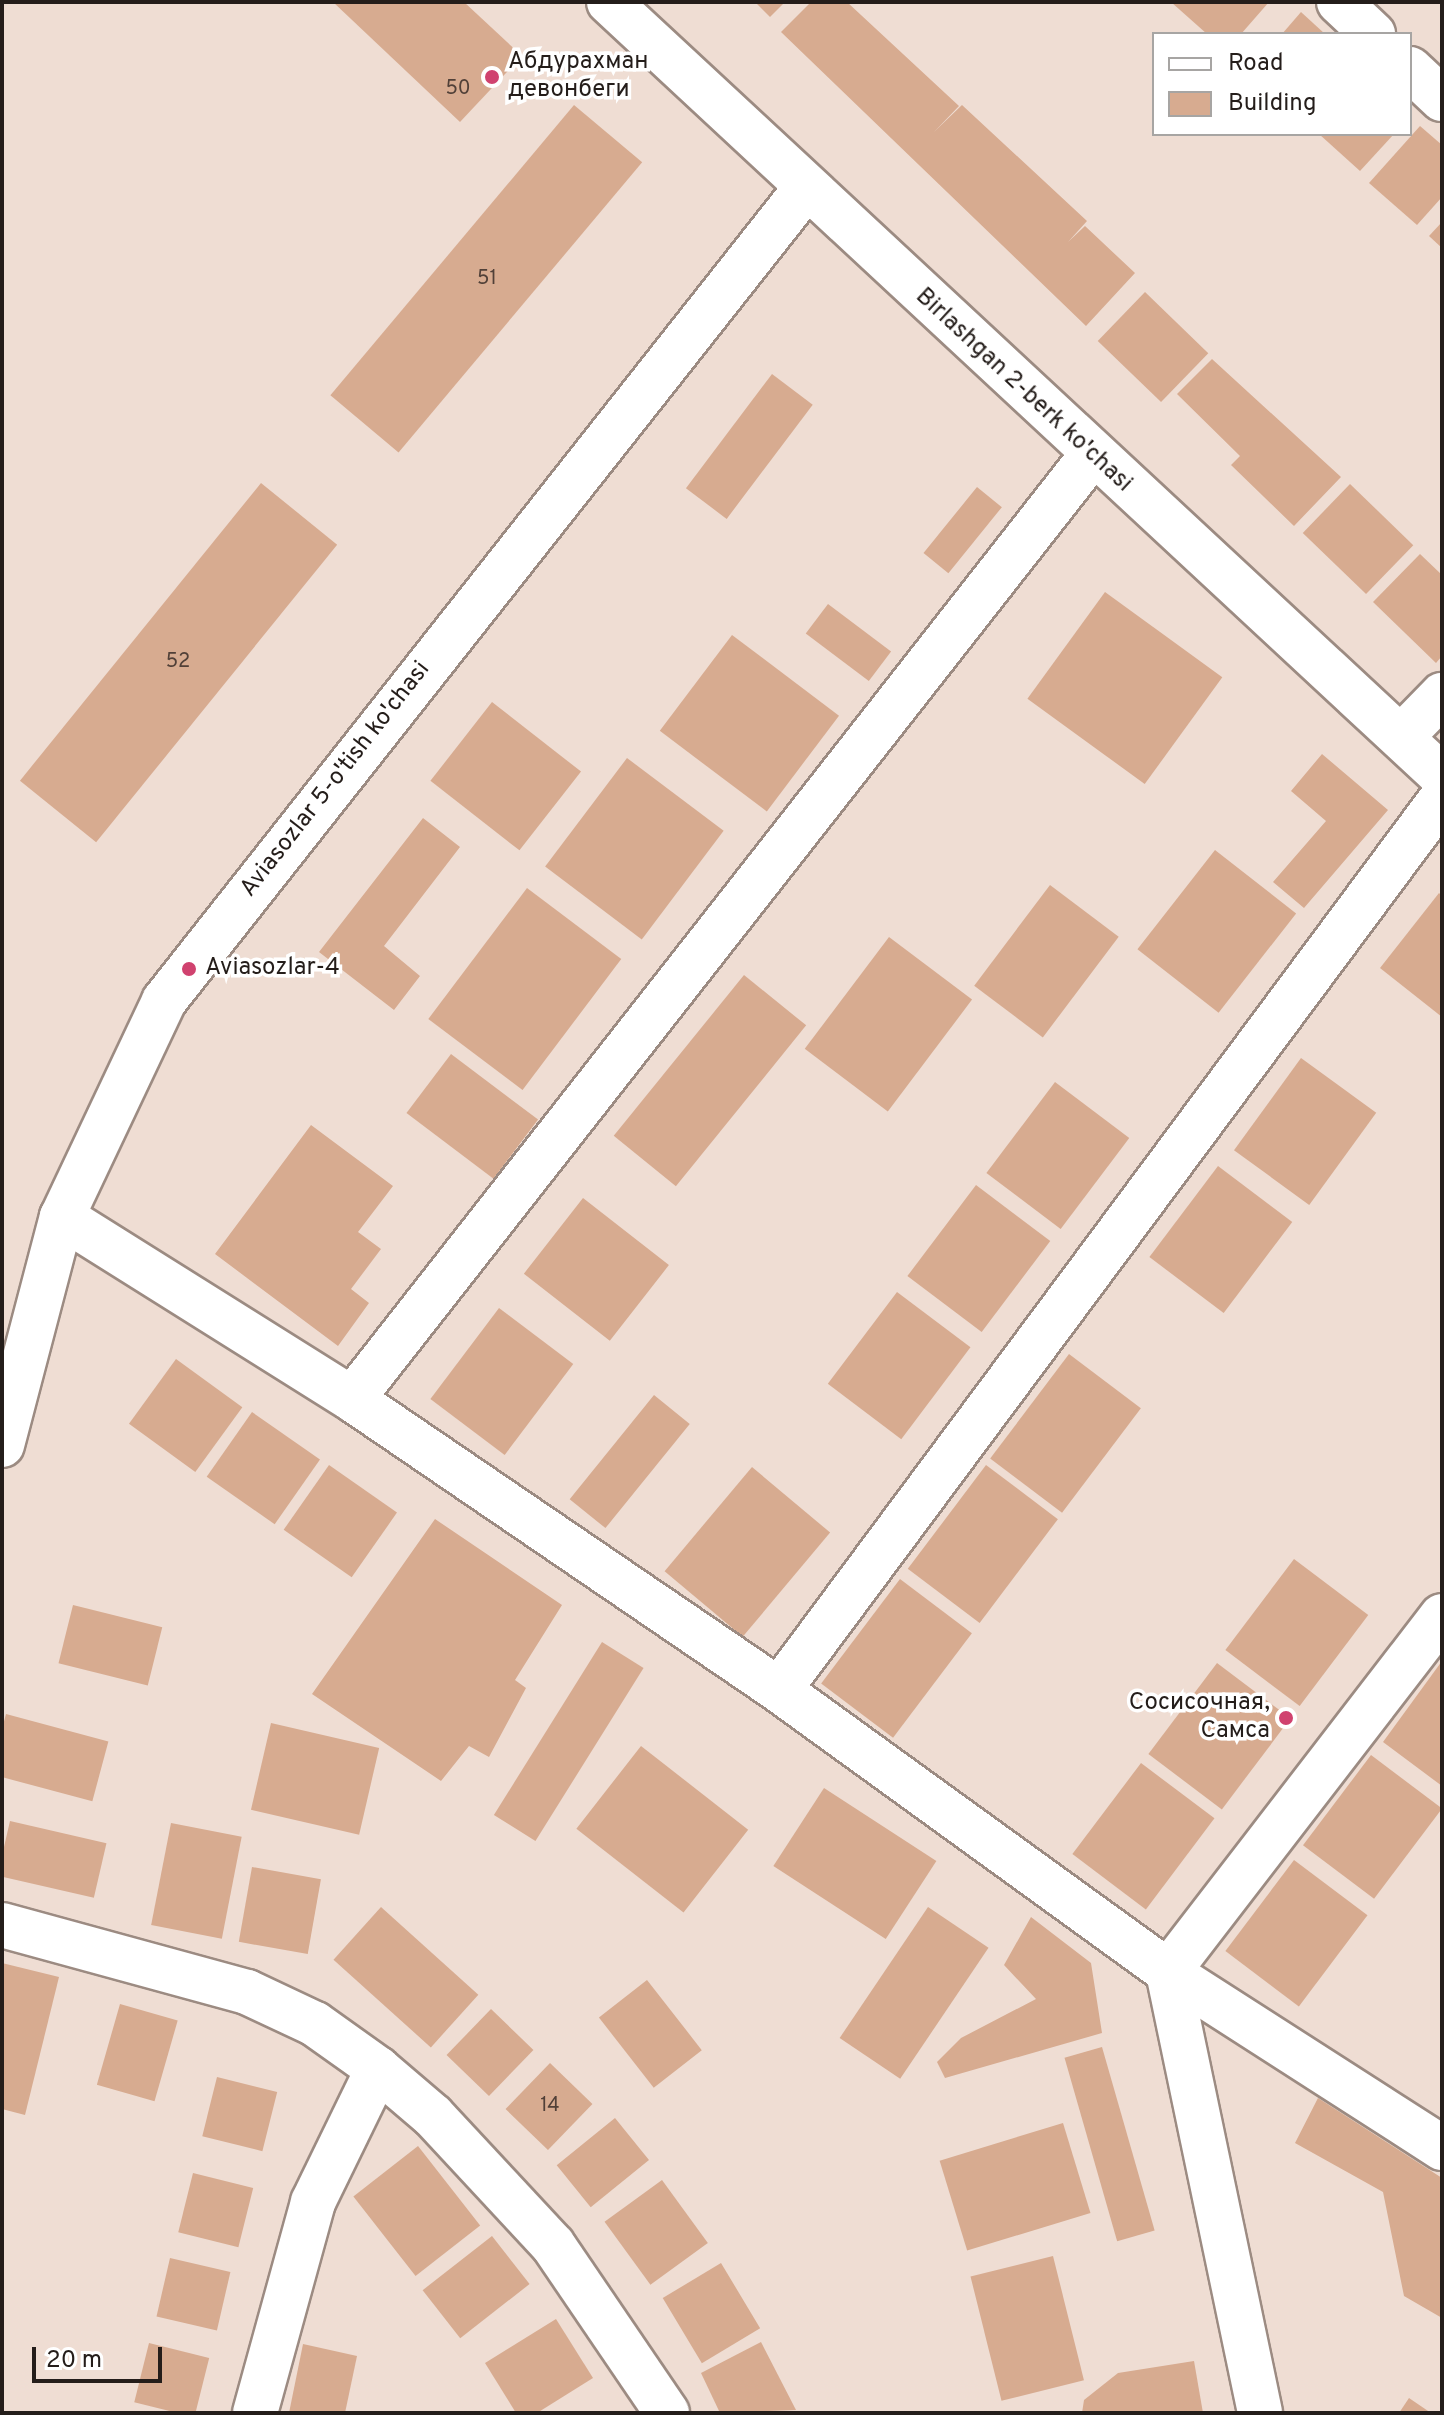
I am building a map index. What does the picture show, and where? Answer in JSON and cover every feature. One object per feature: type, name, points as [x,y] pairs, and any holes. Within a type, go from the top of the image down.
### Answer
[{"type":"street","name":"Birlashgan 2-berk ko'chasi","points":[[609,2],[805,189],[1442,776]]},
{"type":"street","points":[[1339,2],[1371,32]]},
{"type":"street","points":[[1412,71],[1442,99]]},
{"type":"street","name":"Aviasozlar 5-o'tish ko'chasi","points":[[2,1445],[62,1217],[164,1001],[805,189]]},
{"type":"street","points":[[352,1399],[1092,455]]},
{"type":"street","points":[[1401,737],[1442,695]]},
{"type":"street","points":[[779,1690],[1442,798]]},
{"type":"street","points":[[62,1217],[352,1399],[779,1690],[1168,1972],[1442,2148]]},
{"type":"street","points":[[1260,2413],[1168,1972],[1442,1616]]},
{"type":"street","points":[[2,1925],[247,1992],[315,2024],[378,2069],[433,2116],[553,2245],[667,2413]]},
{"type":"street","points":[[255,2413],[313,2202],[378,2069]]},
{"type":"building","points":[[333,2],[464,2],[522,56],[460,122]]},
{"type":"building","points":[[755,2],[785,2],[770,17]]},
{"type":"building","points":[[811,2],[847,2],[959,106],[934,132],[962,105],[1087,221],[1068,242],[1085,226],[1135,273],[1086,326],[781,32]]},
{"type":"building","points":[[1171,2],[1269,2],[1243,32],[1205,32]]},
{"type":"building","points":[[1301,12],[1323,32],[1284,32]]},
{"type":"building","points":[[574,105],[642,162],[399,453],[330,395]]},
{"type":"building","points":[[1420,126],[1442,145],[1442,197],[1417,225],[1369,183]]},
{"type":"building","points":[[1321,136],[1392,136],[1360,171]]},
{"type":"building","points":[[1442,222],[1442,248],[1429,236]]},
{"type":"building","points":[[1145,292],[1208,353],[1161,402],[1098,341]]},
{"type":"building","points":[[1212,359],[1341,477],[1294,526],[1231,465],[1240,456],[1177,394]]},
{"type":"building","points":[[772,374],[813,405],[727,519],[686,488]]},
{"type":"building","points":[[261,483],[337,545],[96,842],[20,781]]},
{"type":"building","points":[[1350,484],[1413,545],[1366,594],[1303,533]]},
{"type":"building","points":[[977,487],[1002,507],[948,573],[924,553]]},
{"type":"building","points":[[1420,554],[1442,575],[1442,656],[1436,663],[1373,602]]},
{"type":"building","points":[[1105,592],[1222,677],[1145,784],[1027,699]]},
{"type":"building","points":[[828,604],[891,652],[869,681],[806,634]]},
{"type":"building","points":[[732,635],[839,716],[767,811],[660,731]]},
{"type":"building","points":[[492,702],[581,772],[519,850],[430,781]]},
{"type":"building","points":[[1322,754],[1388,810],[1304,908],[1273,882],[1326,821],[1291,791]]},
{"type":"building","points":[[627,758],[724,831],[642,939],[545,867]]},
{"type":"building","points":[[423,818],[460,847],[384,946],[420,976],[394,1010],[319,952]]},
{"type":"building","points":[[1215,850],[1296,913],[1219,1013],[1137,949]]},
{"type":"building","points":[[1050,885],[1119,937],[1043,1037],[974,986]]},
{"type":"building","points":[[527,888],[621,959],[523,1090],[428,1019]]},
{"type":"building","points":[[1439,893],[1442,896],[1442,1017],[1380,968]]},
{"type":"building","points":[[889,937],[972,1000],[888,1111],[805,1049]]},
{"type":"building","points":[[744,975],[806,1025],[676,1186],[614,1136]]},
{"type":"building","points":[[451,1054],[538,1120],[494,1179],[406,1113]]},
{"type":"building","points":[[1301,1058],[1376,1113],[1309,1205],[1234,1150]]},
{"type":"building","points":[[1055,1082],[1129,1138],[1061,1229],[986,1173]]},
{"type":"building","points":[[311,1125],[393,1186],[358,1232],[381,1249],[351,1289],[369,1303],[338,1346],[215,1254]]},
{"type":"building","points":[[1218,1166],[1292,1222],[1224,1313],[1149,1257]]},
{"type":"building","points":[[976,1185],[1050,1241],[982,1332],[907,1276]]},
{"type":"building","points":[[583,1198],[669,1265],[610,1341],[524,1274]]},
{"type":"building","points":[[897,1292],[970,1347],[901,1439],[828,1384]]},
{"type":"building","points":[[499,1308],[573,1364],[505,1455],[430,1399]]},
{"type":"building","points":[[1069,1354],[1141,1408],[1062,1513],[990,1459]]},
{"type":"building","points":[[176,1359],[242,1407],[195,1472],[129,1424]]},
{"type":"building","points":[[654,1395],[690,1424],[605,1528],[570,1499]]},
{"type":"building","points":[[252,1412],[320,1460],[275,1524],[207,1477]]},
{"type":"building","points":[[329,1465],[397,1513],[352,1577],[284,1530]]},
{"type":"building","points":[[986,1465],[1058,1519],[980,1623],[908,1569]]},
{"type":"building","points":[[752,1467],[830,1533],[743,1637],[665,1571]]},
{"type":"building","points":[[435,1519],[562,1605],[515,1680],[526,1688],[489,1757],[469,1746],[441,1781],[312,1694]]},
{"type":"building","points":[[1294,1559],[1368,1615],[1300,1706],[1225,1650]]},
{"type":"building","points":[[900,1579],[972,1633],[893,1738],[821,1684]]},
{"type":"building","points":[[73,1605],[162,1627],[148,1685],[58,1663]]},
{"type":"building","points":[[602,1642],[644,1668],[535,1841],[494,1815]]},
{"type":"building","points":[[1442,1661],[1442,1786],[1383,1742]]},
{"type":"building","points":[[1217,1663],[1290,1718],[1222,1809],[1148,1754]]},
{"type":"building","points":[[6,1714],[108,1741],[92,1801],[2,1777],[2,1729]]},
{"type":"building","points":[[271,1723],[379,1748],[359,1835],[251,1810]]},
{"type":"building","points":[[641,1746],[748,1830],[684,1912],[576,1829]]},
{"type":"building","points":[[1371,1755],[1442,1809],[1374,1899],[1303,1845]]},
{"type":"building","points":[[1141,1763],[1214,1818],[1146,1909],[1072,1854]]},
{"type":"building","points":[[824,1788],[936,1861],[886,1939],[773,1866]]},
{"type":"building","points":[[10,1821],[106,1843],[94,1898],[2,1877],[2,1856]]},
{"type":"building","points":[[171,1823],[242,1837],[222,1939],[151,1925]]},
{"type":"building","points":[[1294,1860],[1367,1915],[1299,2006],[1225,1951]]},
{"type":"building","points":[[252,1867],[321,1879],[308,1954],[239,1942]]},
{"type":"building","points":[[381,1907],[478,1995],[431,2047],[333,1960]]},
{"type":"building","points":[[928,1907],[989,1948],[900,2079],[840,2038]]},
{"type":"building","points":[[1031,1917],[1091,1963],[1102,2033],[945,2078],[937,2062],[961,2038],[1036,1999],[1004,1965]]},
{"type":"building","points":[[2,1963],[59,1977],[25,2115],[2,2109]]},
{"type":"building","points":[[647,1980],[702,2050],[654,2088],[599,2018]]},
{"type":"building","points":[[120,2004],[178,2021],[155,2101],[97,2085]]},
{"type":"building","points":[[491,2009],[533,2050],[489,2096],[447,2055]]},
{"type":"building","points":[[1102,2047],[1155,2231],[1117,2241],[1065,2058]]},
{"type":"building","points":[[550,2063],[592,2104],[548,2150],[506,2109]]},
{"type":"building","points":[[217,2077],[277,2092],[262,2151],[202,2136]]},
{"type":"building","points":[[1318,2098],[1442,2178],[1442,2318],[1404,2296],[1383,2192],[1295,2143]]},
{"type":"building","points":[[615,2118],[649,2160],[591,2207],[557,2165]]},
{"type":"building","points":[[1063,2123],[1090,2213],[967,2251],[940,2161]]},
{"type":"building","points":[[418,2146],[480,2226],[416,2276],[353,2196]]},
{"type":"building","points":[[193,2173],[253,2188],[238,2247],[178,2232]]},
{"type":"building","points":[[662,2180],[708,2243],[650,2285],[605,2222]]},
{"type":"building","points":[[492,2236],[530,2284],[460,2338],[423,2290]]},
{"type":"building","points":[[1053,2256],[1084,2380],[1001,2401],[971,2277]]},
{"type":"building","points":[[170,2258],[230,2272],[217,2330],[157,2316]]},
{"type":"building","points":[[721,2263],[760,2328],[702,2363],[663,2298]]},
{"type":"building","points":[[556,2319],[593,2378],[537,2413],[516,2413],[485,2363]]},
{"type":"building","points":[[761,2342],[796,2410],[720,2413],[701,2373]]},
{"type":"building","points":[[149,2343],[209,2358],[195,2413],[178,2413],[134,2402]]},
{"type":"building","points":[[303,2344],[357,2356],[345,2413],[289,2413]]},
{"type":"building","points":[[1194,2361],[1203,2413],[1082,2413],[1084,2400],[1118,2373]]},
{"type":"building","points":[[1409,2398],[1431,2413],[1399,2413]]},
{"type":"place","name":"Абдурахман девонбеги","points":[[492,77]]},
{"type":"place","name":"Aviasozlar-4","points":[[189,969]]},
{"type":"place","name":"Сосисочная, Самса","points":[[1286,1718]]}]
